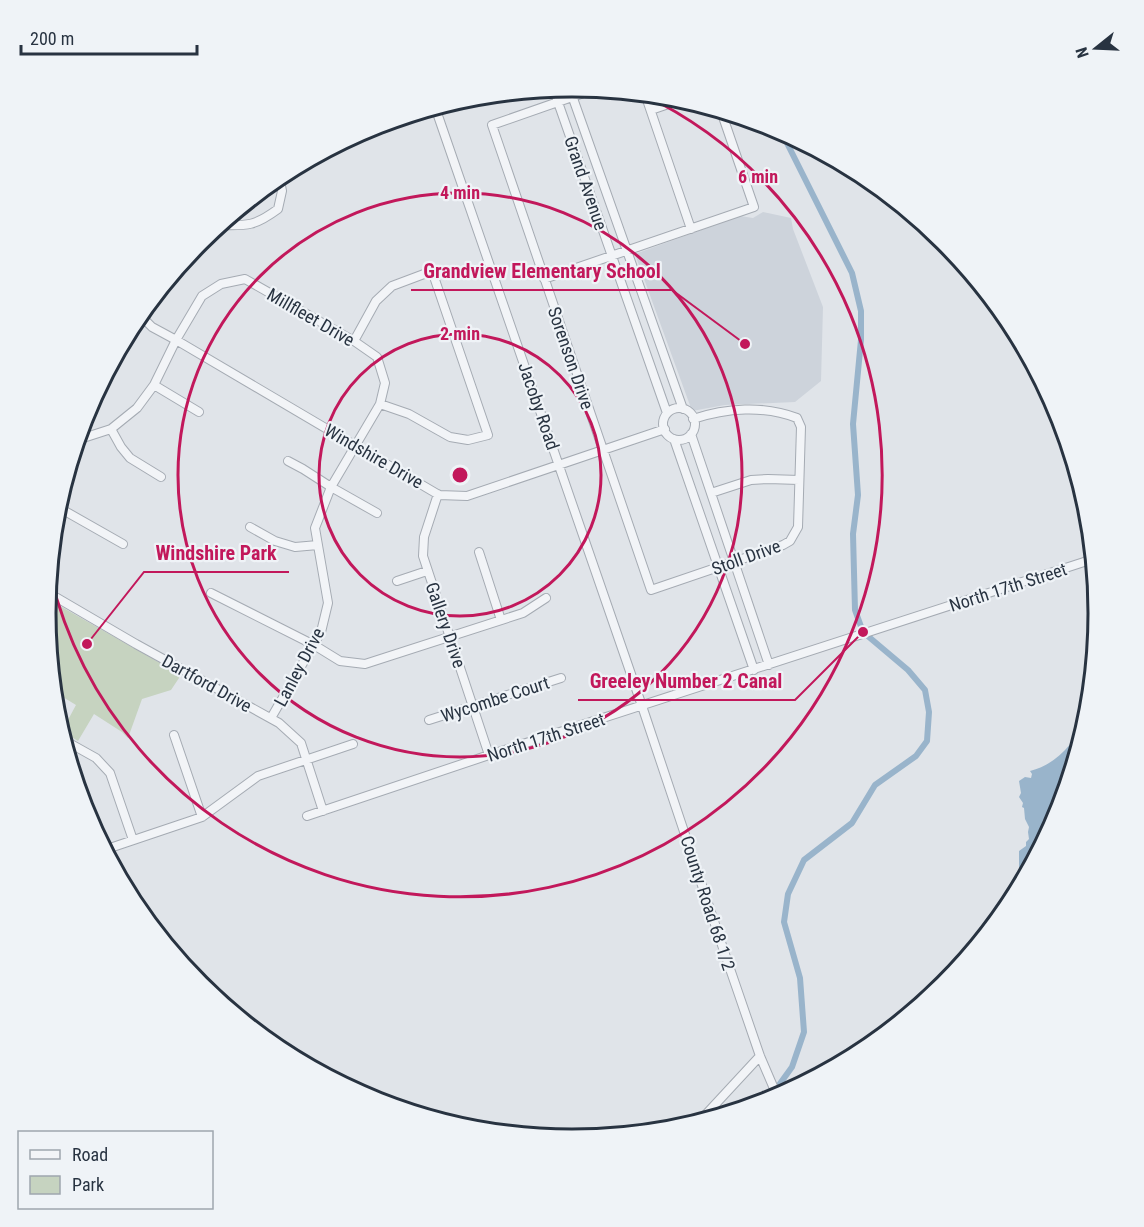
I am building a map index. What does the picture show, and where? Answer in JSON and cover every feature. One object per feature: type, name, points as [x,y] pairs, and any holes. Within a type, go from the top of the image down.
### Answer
[{"type":"street","name":"Grand Avenue","points":[[556,97],[667,413]]},
{"type":"street","points":[[557,102],[572,97]]},
{"type":"street","name":"Grand Avenue","points":[[572,97],[683,409]]},
{"type":"street","name":"Sorenson Drive","points":[[557,102],[492,125],[651,590]]},
{"type":"street","points":[[648,103],[691,228]]},
{"type":"street","points":[[651,110],[664,105]]},
{"type":"street","name":"Jacoby Road","points":[[438,115],[642,706]]},
{"type":"street","points":[[544,279],[754,207],[724,120]]},
{"type":"street","points":[[231,225],[248,225],[262,220],[278,208],[281,187]]},
{"type":"street","points":[[354,341],[376,301],[392,286],[432,271],[488,435],[468,440],[450,437],[409,414],[380,404]]},
{"type":"street","name":"Millfleet Drive","points":[[176,340],[202,296],[221,284],[245,279],[354,341],[377,357],[385,383],[380,404],[355,445]]},
{"type":"street","name":"Windshire Drive","points":[[147,322],[152,327],[438,494],[466,496],[665,429]]},
{"type":"street","points":[[87,437],[111,429],[137,408],[154,385],[176,340]]},
{"type":"street","points":[[154,385],[199,412]]},
{"type":"street","points":[[674,439],[685,438],[691,434],[694,426],[690,412],[676,408],[667,413],[663,422],[665,429],[674,439],[754,670]]},
{"type":"street","name":"Stoll Drive","points":[[651,590],[783,545],[790,541],[798,527],[801,427],[797,418],[758,410],[734,410],[711,413],[693,419]]},
{"type":"street","points":[[111,429],[130,458],[161,477]]},
{"type":"street","points":[[691,434],[769,665]]},
{"type":"street","name":"Lanley Drive","points":[[271,718],[321,632],[328,603],[315,528],[331,487],[355,445]]},
{"type":"street","points":[[288,461],[377,513]]},
{"type":"street","points":[[711,493],[751,480],[798,480]]},
{"type":"street","name":"Gallery Drive","points":[[438,494],[424,537],[423,556],[489,755]]},
{"type":"street","points":[[65,511],[123,544]]},
{"type":"street","points":[[250,528],[275,541],[295,547],[318,545]]},
{"type":"street","points":[[478,552],[501,620]]},
{"type":"street","name":"North 17th Street","points":[[307,816],[1085,561]]},
{"type":"street","points":[[397,581],[427,571]]},
{"type":"street","points":[[211,593],[314,645],[340,661],[365,664],[523,613],[546,598]]},
{"type":"street","name":"Dartford Drive","points":[[56,598],[279,723],[301,743],[323,811]]},
{"type":"street","name":"Wycombe Court","points":[[429,720],[561,678]]},
{"type":"street","name":"County Road 68 1/2","points":[[642,706],[760,1056],[774,1089]]},
{"type":"street","points":[[174,735],[202,817]]},
{"type":"street","points":[[112,847],[202,817],[258,776],[353,744]]},
{"type":"street","points":[[73,745],[96,759],[110,773],[133,840]]},
{"type":"street","points":[[709,1111],[760,1056]]},
{"type":"shaded area","points":[[763,212],[791,218],[793,229],[823,307],[821,381],[795,402],[725,405],[692,411],[635,254],[740,216],[753,218]]},
{"type":"green space","points":[[56,604],[181,675],[171,690],[142,699],[128,738],[94,714],[78,741],[70,736],[67,722],[76,705],[62,697],[57,647]]},
{"type":"water","points":[[1073,741],[1049,811],[1019,872],[1019,851],[1026,846],[1029,839],[1029,827],[1022,807],[1023,803],[1019,797],[1021,793],[1019,781],[1025,777],[1031,778],[1030,771],[1049,763]]},
{"type":"waterway","points":[[777,1088],[792,1067],[804,1032],[800,978],[784,922],[788,894],[804,860],[852,823],[875,785],[916,756],[927,741],[929,712],[925,690],[908,670],[863,632],[855,610],[853,534],[858,495],[853,424],[861,340],[861,311],[852,273],[788,144]]},
{"type":"place","name":"Grandview Elementary School","points":[[745,344]]},
{"type":"place","name":"Greeley Number 2 Canal","points":[[863,632]]},
{"type":"place","name":"Windshire Park","points":[[87,644]]}]
